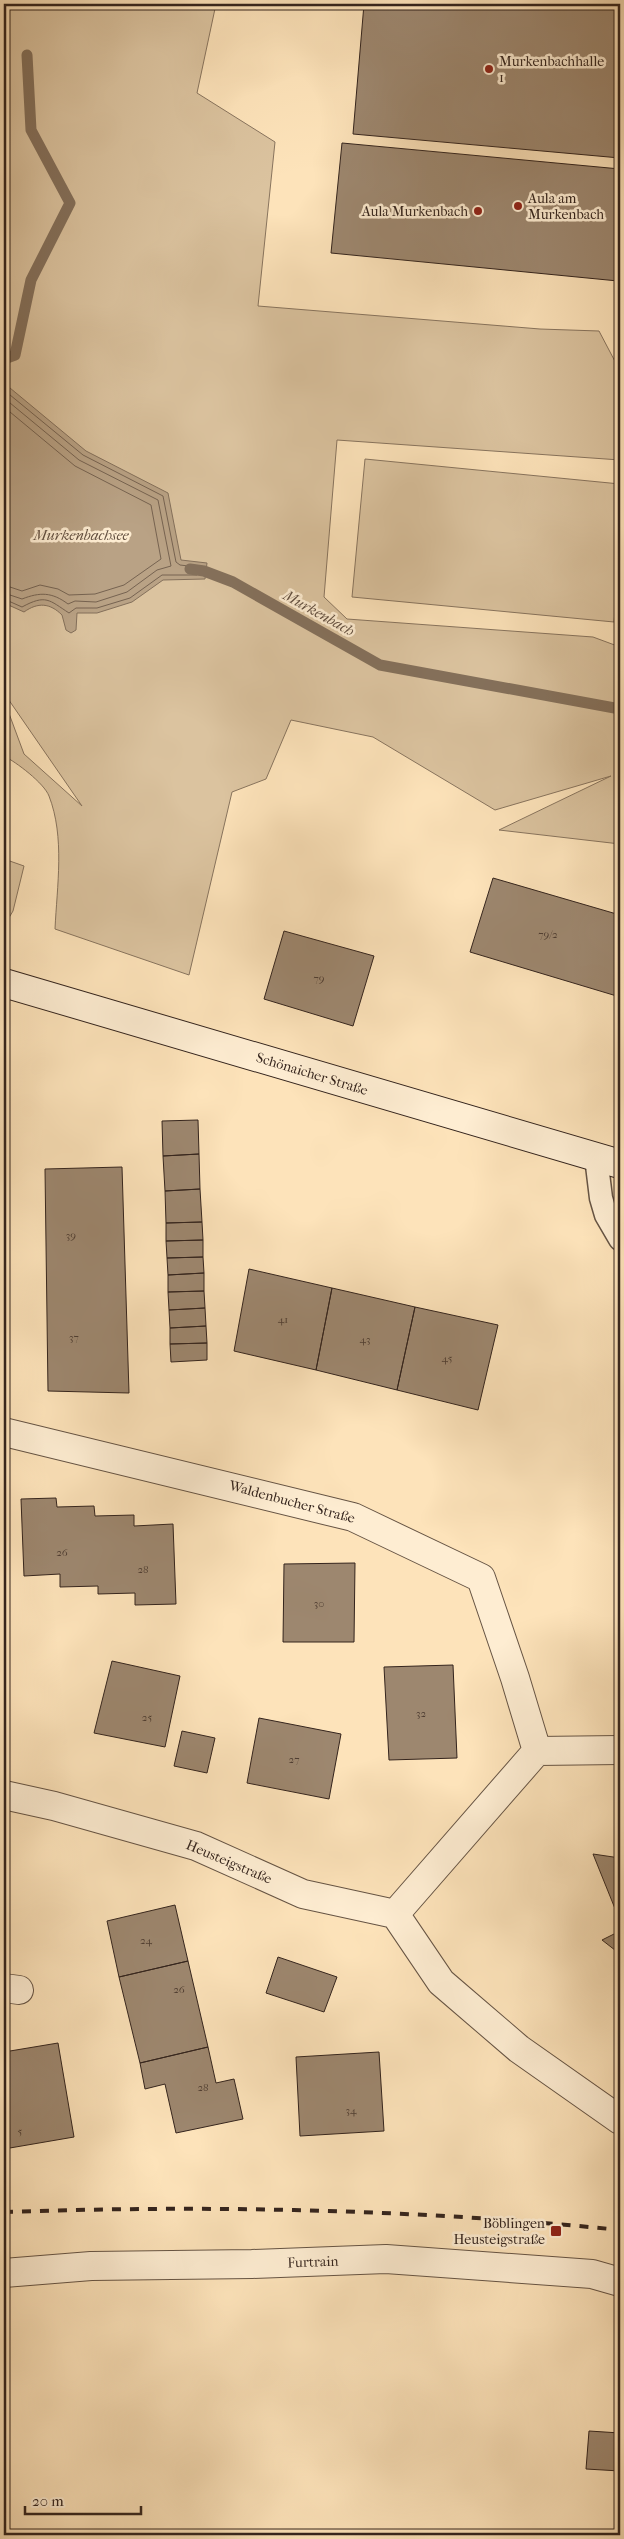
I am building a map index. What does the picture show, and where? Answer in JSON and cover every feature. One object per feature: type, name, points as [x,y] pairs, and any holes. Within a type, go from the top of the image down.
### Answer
[{"type":"street","name":"Schönaicher Straße","points":[[4,983],[608,1160]]},
{"type":"street","name":"Waldenbucher Straße","points":[[4,1432],[353,1517],[481,1578],[515,1678],[537,1751]]},
{"type":"street","points":[[620,1750],[537,1751],[395,1914],[440,1982],[519,2049],[620,2120]]},
{"type":"street","name":"Heusteigstraße","points":[[4,1795],[54,1806],[196,1846],[303,1894],[395,1914]]},
{"type":"street","name":"Furtrain","points":[[4,2273],[91,2266],[252,2264],[386,2259],[592,2274],[620,2282]]},
{"type":"lane","points":[[608,1160],[601,1198],[606,1215],[620,1239]]},
{"type":"shaded area","points":[[4,4],[216,4],[197,93],[275,142],[258,306],[540,329],[599,331],[619,369],[620,460],[337,440],[324,597],[347,619],[593,637],[620,647],[620,844],[499,830],[611,776],[495,810],[373,737],[291,720],[266,779],[232,792],[189,975],[55,929],[59,862],[54,812],[49,796],[42,785],[4,756],[4,700],[24,754],[82,806],[4,693]]},
{"type":"shaded area","points":[[365,459],[620,484],[620,559],[614,622],[352,597]]},
{"type":"shaded area","points":[[4,859],[24,866],[13,911],[4,926]]},
{"type":"water","name":"Murkenbachsee","points":[[4,383],[86,451],[168,493],[181,560],[207,563],[205,579],[163,580],[132,602],[97,613],[77,613],[76,630],[71,633],[66,630],[62,615],[53,608],[39,605],[24,612],[4,603]]},
{"type":"building","name":"Murkenbachhalle 1","points":[[364,4],[620,4],[620,158],[353,134]]},
{"type":"building","name":"Aula Murkenbach","points":[[342,143],[620,169],[620,257],[618,281],[331,253]]},
{"type":"building","points":[[493,878],[620,915],[620,997],[470,952]]},
{"type":"building","points":[[284,931],[374,956],[353,1026],[264,999]]},
{"type":"building","points":[[198,1120],[199,1154],[163,1156],[162,1121]]},
{"type":"building","points":[[199,1154],[200,1189],[165,1191],[163,1156]]},
{"type":"building","points":[[122,1167],[129,1393],[48,1391],[45,1169]]},
{"type":"building","points":[[200,1189],[202,1222],[166,1223],[165,1191]]},
{"type":"building","points":[[202,1222],[203,1240],[166,1241],[166,1223]]},
{"type":"building","points":[[203,1240],[203,1257],[167,1258],[166,1241]]},
{"type":"building","points":[[203,1257],[204,1273],[168,1275],[167,1258]]},
{"type":"building","points":[[249,1269],[332,1288],[316,1370],[234,1351]]},
{"type":"building","points":[[204,1273],[204,1291],[168,1292],[168,1275]]},
{"type":"building","points":[[332,1288],[415,1307],[397,1390],[316,1370]]},
{"type":"building","points":[[204,1291],[205,1308],[169,1310],[168,1292]]},
{"type":"building","points":[[415,1307],[498,1325],[478,1410],[397,1390]]},
{"type":"building","points":[[205,1308],[206,1326],[170,1328],[169,1310]]},
{"type":"building","points":[[206,1326],[207,1343],[170,1344],[170,1328]]},
{"type":"building","points":[[207,1343],[207,1360],[171,1362],[170,1344]]},
{"type":"building","points":[[56,1498],[57,1507],[94,1506],[95,1516],[134,1515],[134,1526],[173,1524],[176,1604],[135,1605],[135,1593],[98,1594],[98,1586],[60,1587],[60,1574],[24,1576],[21,1499]]},
{"type":"building","points":[[355,1563],[354,1642],[283,1642],[284,1564]]},
{"type":"building","points":[[112,1661],[180,1676],[165,1747],[94,1733]]},
{"type":"building","points":[[453,1665],[457,1758],[389,1760],[384,1667]]},
{"type":"building","points":[[259,1718],[341,1734],[329,1799],[247,1783]]},
{"type":"building","points":[[182,1731],[215,1738],[207,1773],[174,1766]]},
{"type":"building","points":[[593,1854],[620,1858],[620,1921]]},
{"type":"building","points":[[175,1905],[188,1961],[119,1977],[107,1921]]},
{"type":"building","points":[[620,1931],[620,1954],[602,1940]]},
{"type":"building","points":[[278,1957],[337,1977],[324,2012],[266,1993]]},
{"type":"building","points":[[188,1961],[208,2047],[140,2063],[119,1977]]},
{"type":"building","points":[[58,2043],[74,2137],[4,2149],[4,2052]]},
{"type":"building","points":[[208,2047],[216,2083],[234,2079],[243,2119],[176,2133],[165,2084],[145,2089],[140,2063]]},
{"type":"building","points":[[379,2052],[384,2131],[300,2136],[296,2057]]},
{"type":"building","points":[[589,2431],[620,2433],[620,2471],[586,2469]]},
{"type":"waterway","points":[[4,359],[15,355],[31,280],[70,203],[31,130],[27,55]]},
{"type":"waterway","name":"Murkenbach","points":[[190,569],[204,571],[233,582],[380,665],[620,709]]},
{"type":"railway","points":[[4,2212],[158,2209],[312,2210],[467,2217],[620,2230]]},
{"type":"place","name":"Murkenbachhalle 1","points":[[489,69]]},
{"type":"place","name":"Aula am Murkenbach","points":[[518,206]]},
{"type":"place","name":"Aula Murkenbach","points":[[478,211]]},
{"type":"place","name":"Böblingen Heusteigstraße","points":[[556,2231]]}]
